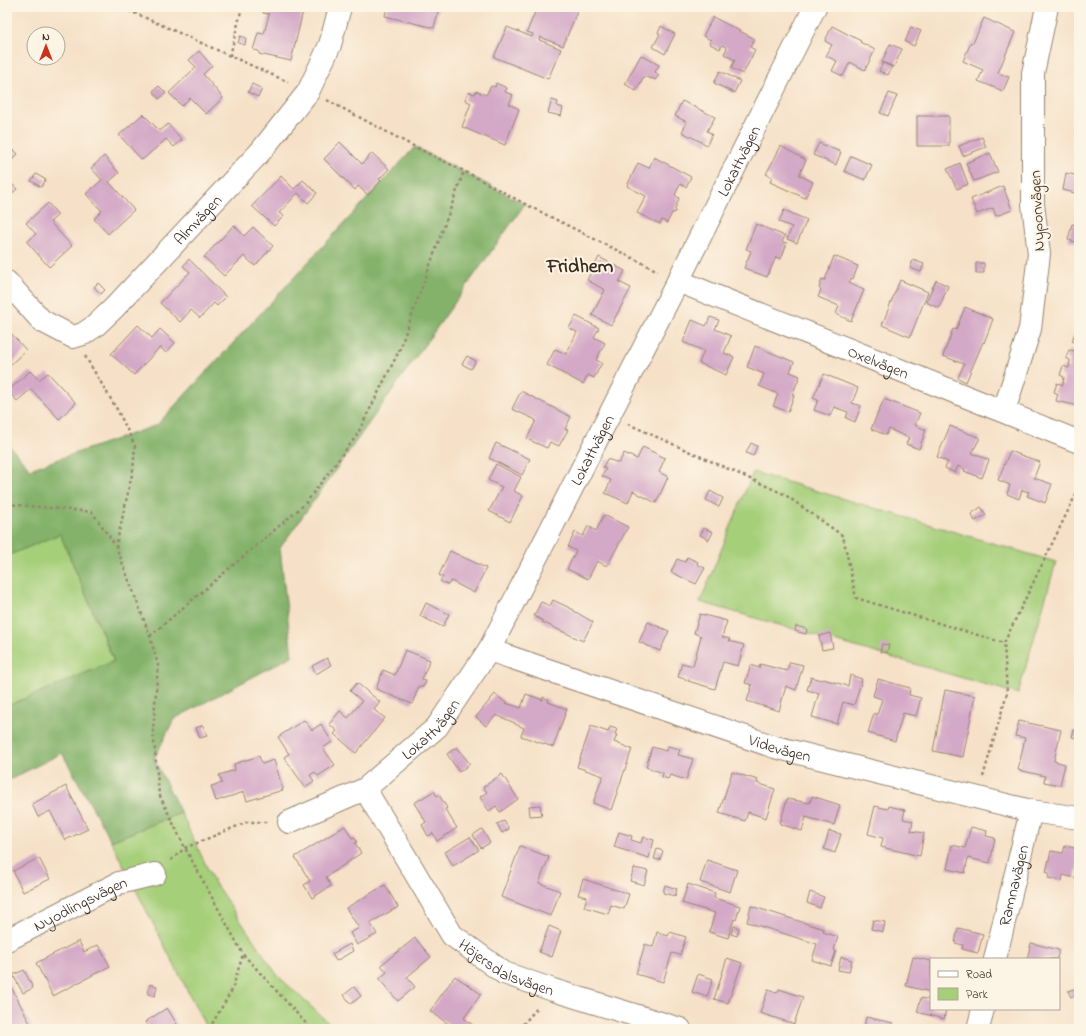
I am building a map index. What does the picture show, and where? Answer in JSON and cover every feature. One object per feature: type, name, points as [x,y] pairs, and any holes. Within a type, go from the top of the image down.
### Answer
[{"type":"street","name":"Almvägen","points":[[73,337],[83,334],[96,326],[119,303],[260,151],[308,92],[330,45],[340,7]]},
{"type":"street","name":"Lokattvägen","points":[[289,822],[365,789],[436,727],[490,650],[678,281],[815,7]]},
{"type":"street","name":"Nyponvägen","points":[[1004,411],[1030,329],[1039,254],[1033,204],[1033,73],[1047,7]]},
{"type":"street","name":"Oxelvägen","points":[[678,281],[1079,442]]},
{"type":"street","points":[[7,282],[42,321],[73,337]]},
{"type":"street","name":"Videvägen","points":[[490,650],[775,747],[1031,811],[1079,818]]},
{"type":"street","name":"Höjersdalsvägen","points":[[365,789],[452,935],[504,973],[553,990],[680,1029]]},
{"type":"street","name":"Ramnavägen","points":[[995,958],[1031,811]]},
{"type":"street","name":"Nyodlingsvägen","points":[[7,940],[119,883],[155,874]]},
{"type":"street","points":[[978,1029],[983,1010]]},
{"type":"path","points":[[117,7],[137,14],[330,101],[525,204],[678,281]]},
{"type":"path","points":[[230,56],[242,7]]},
{"type":"path","points":[[150,636],[305,504],[357,434],[399,351],[464,171]]},
{"type":"path","points":[[73,337],[118,411],[135,446],[132,470],[116,546]]},
{"type":"path","points":[[609,416],[784,494],[843,536],[856,598],[1004,643]]},
{"type":"path","points":[[977,797],[1007,693],[1004,643],[1079,488]]},
{"type":"path","points":[[7,504],[92,512],[116,546],[150,636],[158,665],[153,731],[158,794],[185,848],[243,954],[311,1029]]},
{"type":"path","points":[[155,874],[185,848],[246,822],[289,822]]},
{"type":"path","points":[[209,1029],[232,990],[243,954]]},
{"type":"path","points":[[519,1029],[553,990]]},
{"type":"green space","points":[[415,147],[525,204],[280,548],[292,656],[174,719],[154,759],[181,813],[111,841],[62,753],[7,781],[7,706],[114,661],[60,534],[7,556],[7,443],[30,469],[157,425]]},
{"type":"green space","points":[[753,472],[1056,562],[1018,694],[700,602]]},
{"type":"green space","points":[[60,533],[114,662],[7,706],[7,556]]},
{"type":"green space","points":[[181,813],[214,882],[278,976],[335,1029],[207,1029],[111,841]]},
{"type":"building","points":[[264,7],[304,7],[291,61],[259,54],[259,51],[253,50],[258,33],[264,34],[269,14],[263,13]]},
{"type":"building","points":[[387,7],[439,7],[434,28],[385,16]]},
{"type":"building","points":[[537,7],[579,7],[563,46],[540,37],[539,40],[561,49],[548,79],[494,57],[507,27],[532,37],[533,34],[527,32]]},
{"type":"building","points":[[713,17],[755,39],[750,47],[755,50],[743,74],[731,68],[735,60],[724,54],[727,48],[722,45],[720,49],[710,44],[711,40],[703,36]]},
{"type":"building","points":[[984,18],[1015,32],[998,73],[1009,77],[1003,91],[978,81],[983,70],[963,61]]},
{"type":"building","points":[[661,26],[675,34],[665,54],[653,47],[660,34],[658,33]]},
{"type":"building","points":[[832,26],[875,50],[865,70],[850,62],[843,76],[832,71],[837,61],[826,56],[832,45],[825,41]]},
{"type":"building","points":[[911,27],[921,31],[914,46],[905,42]]},
{"type":"building","points":[[240,36],[246,38],[245,45],[238,43]]},
{"type":"building","points":[[890,44],[902,49],[894,67],[882,62]]},
{"type":"building","points":[[199,51],[212,66],[203,74],[223,98],[206,114],[190,98],[182,106],[169,93],[196,67],[189,60]]},
{"type":"building","points":[[641,55],[659,65],[655,72],[659,75],[655,80],[644,76],[636,91],[625,84]]},
{"type":"building","points":[[883,63],[892,67],[888,75],[879,71]]},
{"type":"building","points":[[720,71],[740,81],[734,93],[714,83]]},
{"type":"building","points":[[496,83],[507,88],[505,92],[513,95],[509,104],[519,109],[505,145],[462,127],[471,103],[465,100],[468,92],[475,94],[476,91],[486,95],[491,86],[495,87]]},
{"type":"building","points":[[252,84],[262,89],[258,97],[248,92]]},
{"type":"building","points":[[159,86],[166,93],[159,99],[153,91]]},
{"type":"building","points":[[889,93],[897,96],[888,116],[880,113]]},
{"type":"building","points":[[552,100],[558,102],[557,106],[563,108],[561,116],[548,113]]},
{"type":"building","points":[[682,101],[715,117],[707,131],[712,134],[707,145],[682,132],[687,122],[675,116]]},
{"type":"building","points":[[143,114],[160,131],[168,124],[182,140],[174,147],[166,139],[142,160],[119,135]]},
{"type":"building","points":[[917,116],[949,116],[949,146],[917,146]]},
{"type":"building","points":[[982,137],[986,147],[963,156],[959,146]]},
{"type":"building","points":[[340,142],[362,164],[372,153],[389,169],[379,179],[381,181],[368,195],[358,186],[355,190],[324,159]]},
{"type":"building","points":[[819,143],[841,152],[836,165],[813,155]]},
{"type":"building","points":[[10,146],[18,154],[7,165],[7,149]]},
{"type":"building","points":[[781,146],[806,160],[799,175],[813,182],[805,198],[770,182],[772,177],[766,174]]},
{"type":"building","points":[[990,153],[998,172],[974,181],[966,163]]},
{"type":"building","points":[[104,156],[119,173],[109,182],[134,210],[108,234],[94,219],[102,211],[86,194],[102,180],[91,168]]},
{"type":"building","points":[[851,156],[872,165],[865,180],[844,171]]},
{"type":"building","points":[[654,157],[691,177],[686,187],[680,184],[675,195],[679,198],[675,209],[676,212],[672,213],[667,223],[662,220],[660,224],[637,213],[646,196],[627,186],[638,163],[649,168]]},
{"type":"building","points":[[960,163],[968,184],[957,189],[947,169]]},
{"type":"building","points":[[1066,173],[1079,176],[1079,194],[1063,190]]},
{"type":"building","points":[[36,174],[46,180],[41,187],[31,181]]},
{"type":"building","points":[[281,176],[294,189],[303,180],[317,193],[308,203],[298,193],[279,213],[284,216],[274,226],[252,206]]},
{"type":"building","points":[[7,179],[17,189],[7,198]]},
{"type":"building","points":[[1003,186],[1012,210],[996,216],[993,208],[977,214],[971,199]]},
{"type":"building","points":[[48,203],[58,215],[50,222],[72,246],[49,267],[27,242],[36,234],[26,223]]},
{"type":"building","points":[[784,210],[807,220],[797,243],[787,239],[792,227],[779,222]]},
{"type":"building","points":[[756,224],[785,236],[782,242],[787,243],[781,259],[776,257],[767,277],[744,268],[751,251],[746,249]]},
{"type":"building","points":[[1072,224],[1079,225],[1079,243],[1068,240]]},
{"type":"building","points":[[234,225],[244,236],[253,227],[273,246],[255,266],[244,256],[224,276],[204,257]]},
{"type":"building","points":[[834,256],[858,266],[853,279],[851,278],[849,283],[864,290],[851,321],[836,314],[839,306],[818,297],[821,290],[819,288],[822,279],[825,280]]},
{"type":"building","points":[[599,257],[625,271],[619,282],[631,288],[611,325],[592,315],[605,290],[587,280]]},
{"type":"building","points":[[189,259],[226,297],[217,306],[214,303],[200,318],[191,310],[180,322],[160,303],[190,272],[183,266]]},
{"type":"building","points":[[913,260],[924,264],[921,272],[910,268]]},
{"type":"building","points":[[976,263],[984,263],[984,273],[976,273]]},
{"type":"building","points":[[900,280],[928,292],[910,337],[882,325]]},
{"type":"building","points":[[936,280],[948,286],[939,308],[926,302]]},
{"type":"building","points":[[98,283],[105,290],[101,294],[94,287]]},
{"type":"building","points":[[965,307],[993,319],[966,382],[958,378],[964,364],[943,356],[953,329],[956,330]]},
{"type":"building","points":[[576,316],[599,328],[594,337],[605,343],[596,360],[602,363],[594,378],[588,375],[583,384],[547,365],[555,349],[566,354],[577,332],[569,328]]},
{"type":"building","points":[[710,317],[719,320],[715,329],[731,336],[724,353],[734,357],[726,375],[699,363],[704,351],[683,342],[692,320],[706,326]]},
{"type":"building","points":[[138,325],[152,338],[160,329],[175,343],[166,353],[160,347],[134,375],[111,354]]},
{"type":"building","points":[[7,329],[26,350],[7,368]]},
{"type":"building","points":[[1075,333],[1079,334],[1079,406],[1056,401],[1058,394],[1054,392],[1057,383],[1063,385],[1064,377],[1060,375],[1063,366],[1069,368],[1070,360],[1066,358],[1069,350],[1075,351],[1076,343],[1072,341]]},
{"type":"building","points":[[755,346],[794,362],[790,372],[800,376],[792,395],[794,395],[788,412],[773,406],[778,394],[759,386],[764,374],[747,367]]},
{"type":"building","points":[[467,356],[476,361],[471,369],[462,364]]},
{"type":"building","points":[[30,371],[39,380],[48,373],[76,403],[59,419],[31,389],[17,401],[8,391]]},
{"type":"building","points":[[824,374],[858,388],[852,403],[861,406],[855,422],[846,418],[848,412],[834,407],[830,416],[814,410],[818,400],[813,398]]},
{"type":"building","points":[[521,391],[571,417],[565,429],[568,430],[559,446],[550,442],[547,448],[527,439],[536,420],[512,409]]},
{"type":"building","points":[[884,399],[920,413],[915,425],[926,430],[919,449],[906,444],[909,438],[889,429],[886,435],[871,429]]},
{"type":"building","points":[[950,426],[980,438],[972,453],[989,460],[982,478],[964,471],[965,469],[958,466],[955,473],[945,468],[948,462],[937,457]]},
{"type":"building","points":[[496,443],[530,459],[522,475],[489,458]]},
{"type":"building","points":[[751,443],[757,446],[753,456],[746,453]]},
{"type":"building","points":[[643,447],[665,458],[659,472],[668,477],[656,503],[633,491],[628,503],[605,493],[611,480],[602,476],[606,469],[603,467],[607,459],[619,463],[624,453],[637,459]]},
{"type":"building","points":[[1010,451],[1040,462],[1034,478],[1052,484],[1045,503],[1027,496],[1029,492],[1022,490],[1019,499],[1007,494],[1010,485],[998,480]]},
{"type":"building","points":[[496,464],[521,477],[514,491],[523,496],[510,522],[489,511],[502,487],[488,480]]},
{"type":"building","points":[[710,491],[723,498],[719,507],[706,500]]},
{"type":"building","points":[[981,507],[986,515],[975,521],[971,514]]},
{"type":"building","points":[[604,515],[628,527],[607,566],[597,561],[588,579],[567,569],[576,551],[568,547],[575,532],[583,536],[588,526],[596,531]]},
{"type":"building","points":[[704,528],[713,532],[709,540],[700,535]]},
{"type":"building","points":[[450,551],[486,568],[474,593],[451,581],[448,585],[440,581],[443,577],[439,575]]},
{"type":"building","points":[[687,557],[698,562],[697,564],[705,568],[696,584],[671,572],[677,559],[685,562]]},
{"type":"building","points":[[553,600],[574,610],[593,622],[583,641],[542,622],[543,621],[534,616],[541,602],[550,606]]},
{"type":"building","points":[[426,603],[449,614],[443,627],[420,616]]},
{"type":"building","points":[[700,614],[727,621],[722,637],[730,639],[729,641],[744,645],[738,666],[723,662],[715,689],[678,677],[682,663],[693,666],[701,636],[694,633]]},
{"type":"building","points":[[648,622],[669,631],[660,651],[639,642]]},
{"type":"building","points":[[796,626],[807,629],[806,634],[795,631]]},
{"type":"building","points":[[830,633],[833,648],[822,650],[819,636]]},
{"type":"building","points":[[882,644],[889,645],[887,653],[880,652]]},
{"type":"building","points":[[405,650],[430,660],[422,679],[426,681],[423,687],[419,686],[412,704],[376,689],[383,670],[395,675]]},
{"type":"building","points":[[327,658],[331,665],[316,674],[312,666]]},
{"type":"building","points":[[790,662],[803,665],[796,690],[786,686],[779,711],[747,701],[752,685],[745,683],[751,665],[759,668],[760,664],[787,671]]},
{"type":"building","points":[[850,675],[862,679],[854,705],[843,702],[837,724],[812,717],[819,693],[807,690],[811,677],[848,686]]},
{"type":"building","points":[[878,679],[910,688],[909,695],[921,698],[916,716],[903,713],[895,741],[868,733],[874,713],[877,715],[882,699],[873,696]]},
{"type":"building","points":[[357,683],[380,702],[374,710],[385,718],[356,753],[334,734],[337,731],[329,724],[340,711],[348,718],[362,701],[350,691]]},
{"type":"building","points":[[945,690],[975,696],[963,757],[933,751]]},
{"type":"building","points":[[495,694],[506,703],[521,708],[526,694],[543,700],[543,697],[549,700],[548,702],[567,709],[553,747],[521,736],[524,728],[496,715],[486,726],[476,717]]},
{"type":"building","points":[[304,720],[312,730],[321,724],[332,742],[323,748],[335,765],[318,776],[315,772],[310,775],[314,781],[305,787],[284,757],[289,754],[278,737]]},
{"type":"building","points":[[1019,721],[1061,730],[1054,761],[1065,764],[1060,785],[1044,782],[1045,776],[1018,770],[1025,738],[1015,736]]},
{"type":"building","points":[[203,725],[207,736],[200,738],[196,728]]},
{"type":"building","points":[[591,726],[608,732],[610,727],[617,729],[615,734],[617,735],[614,742],[632,749],[611,810],[593,803],[603,776],[577,767]]},
{"type":"building","points":[[1074,730],[1079,732],[1079,739],[1072,737]]},
{"type":"building","points":[[668,746],[680,749],[678,755],[693,759],[686,780],[670,775],[668,779],[662,777],[663,773],[646,767],[652,747],[666,751]]},
{"type":"building","points":[[457,747],[470,764],[459,772],[447,754]]},
{"type":"building","points":[[259,756],[262,764],[274,760],[283,790],[247,801],[244,792],[216,801],[211,786],[222,783],[219,775],[235,770],[234,764]]},
{"type":"building","points":[[732,772],[758,780],[757,783],[775,789],[766,818],[748,812],[745,821],[719,813]]},
{"type":"building","points":[[502,774],[518,799],[500,812],[496,806],[489,811],[480,797],[487,792],[483,787]]},
{"type":"building","points":[[66,786],[88,829],[65,840],[50,811],[38,817],[32,804]]},
{"type":"building","points":[[434,791],[437,796],[439,795],[447,808],[445,809],[457,828],[437,841],[433,833],[428,836],[422,825],[426,822],[414,803]]},
{"type":"building","points":[[812,796],[840,805],[834,825],[806,817],[802,831],[780,824],[787,799],[810,803]]},
{"type":"building","points":[[540,805],[542,815],[530,816],[529,806]]},
{"type":"building","points":[[875,806],[888,809],[889,806],[905,810],[903,819],[913,821],[911,831],[924,833],[920,856],[881,847],[883,838],[868,834]]},
{"type":"building","points":[[504,821],[509,829],[502,833],[497,824]]},
{"type":"building","points":[[345,826],[352,838],[354,837],[357,842],[355,843],[361,853],[326,877],[331,886],[312,898],[304,885],[310,881],[295,857]]},
{"type":"building","points":[[971,827],[987,831],[986,836],[995,838],[990,863],[968,858],[965,873],[947,869],[952,845],[965,848]]},
{"type":"building","points":[[482,829],[490,843],[481,848],[473,835]]},
{"type":"building","points":[[829,831],[841,834],[835,853],[824,849]]},
{"type":"building","points":[[619,832],[632,836],[631,840],[641,843],[643,837],[654,840],[649,858],[614,847]]},
{"type":"building","points":[[470,837],[479,850],[453,866],[445,852]]},
{"type":"building","points":[[520,846],[549,857],[539,883],[560,891],[551,916],[501,897]]},
{"type":"building","points":[[1065,846],[1079,849],[1079,858],[1075,878],[1063,875],[1062,881],[1048,878],[1049,873],[1046,872],[1051,851],[1063,853]]},
{"type":"building","points":[[657,849],[663,851],[660,860],[654,859]]},
{"type":"building","points":[[39,858],[50,879],[23,892],[13,871]]},
{"type":"building","points":[[707,860],[737,870],[730,892],[700,882]]},
{"type":"building","points":[[634,868],[648,871],[644,885],[630,881]]},
{"type":"building","points":[[583,879],[629,894],[624,909],[611,905],[608,914],[584,907],[587,897],[578,895]]},
{"type":"building","points":[[688,884],[715,893],[714,898],[740,906],[728,938],[709,932],[715,913],[682,903]]},
{"type":"building","points":[[385,885],[398,907],[370,923],[377,934],[357,945],[350,933],[359,928],[346,908]]},
{"type":"building","points":[[665,885],[677,889],[675,896],[663,893]]},
{"type":"building","points":[[810,892],[824,897],[820,908],[807,903]]},
{"type":"building","points":[[751,906],[824,929],[823,932],[838,937],[834,950],[836,951],[831,966],[812,960],[817,944],[747,922]]},
{"type":"building","points":[[873,920],[885,922],[883,932],[871,929]]},
{"type":"building","points":[[549,926],[561,931],[552,957],[539,952]]},
{"type":"building","points":[[734,926],[739,928],[737,936],[731,934]]},
{"type":"building","points":[[958,928],[983,934],[978,953],[962,949],[963,945],[955,943]]},
{"type":"building","points":[[657,932],[668,936],[670,932],[686,937],[680,955],[672,953],[663,982],[636,974],[645,944],[653,947]]},
{"type":"building","points":[[415,938],[431,957],[407,977],[415,987],[398,1001],[379,979],[387,972],[381,965]]},
{"type":"building","points":[[79,941],[84,952],[98,945],[110,966],[53,996],[36,963]]},
{"type":"building","points":[[1031,943],[1059,950],[1057,958],[1027,958]]},
{"type":"building","points":[[350,944],[353,951],[336,961],[332,954]]},
{"type":"building","points":[[841,957],[852,960],[849,972],[838,970]]},
{"type":"building","points":[[913,957],[930,961],[930,992],[906,986]]},
{"type":"building","points":[[727,958],[742,963],[728,1003],[714,999]]},
{"type":"building","points":[[24,970],[33,988],[23,993],[13,975]]},
{"type":"building","points":[[698,974],[713,979],[707,997],[692,992]]},
{"type":"building","points":[[455,976],[481,994],[464,1018],[474,1026],[472,1029],[453,1029],[454,1028],[430,1011]]},
{"type":"building","points":[[7,979],[33,1029],[11,1029],[7,1021]]},
{"type":"building","points":[[150,984],[157,986],[155,996],[148,994]]},
{"type":"building","points":[[354,987],[361,996],[351,1004],[344,995]]},
{"type":"building","points":[[1079,987],[1079,995],[1071,997],[1068,991]]},
{"type":"building","points":[[779,989],[803,997],[794,1024],[760,1013],[768,990],[777,993]]},
{"type":"building","points":[[921,998],[930,1000],[930,1010],[946,1010],[944,1019],[917,1012]]},
{"type":"building","points":[[167,1008],[180,1029],[150,1029],[145,1022]]},
{"type":"building","points":[[866,1017],[893,1023],[892,1029],[864,1029]]},
{"type":"district","name":"Fridhem","points":[[580,265]]}]
